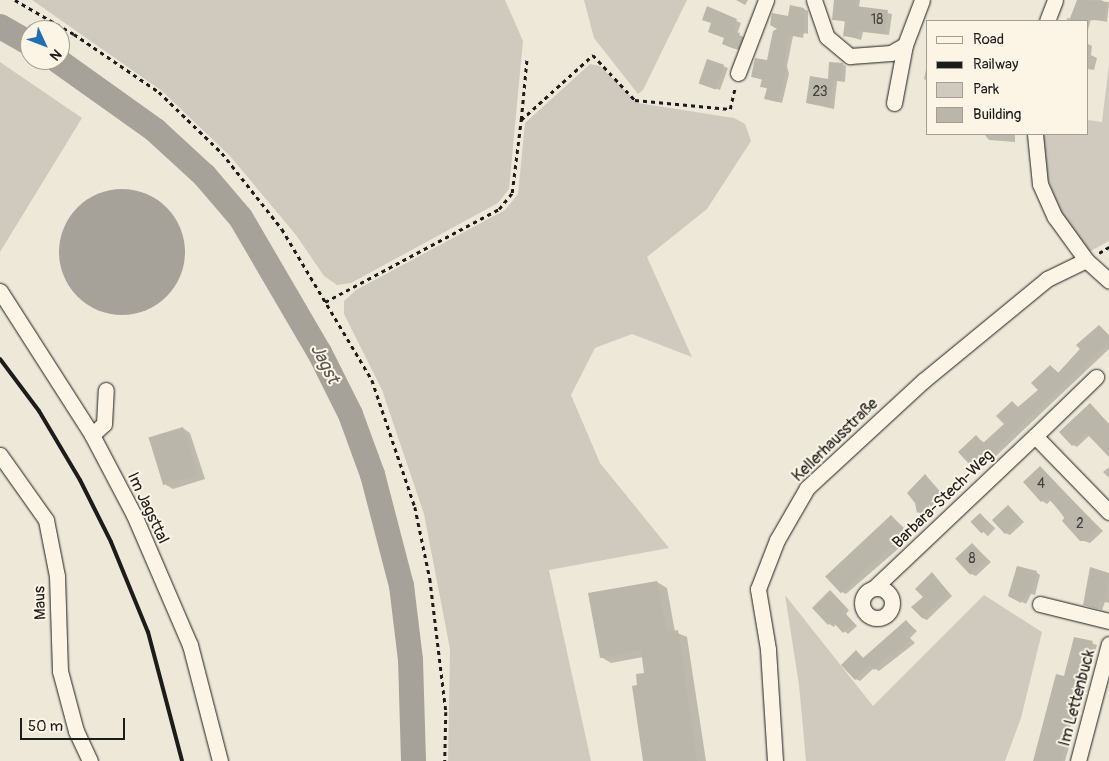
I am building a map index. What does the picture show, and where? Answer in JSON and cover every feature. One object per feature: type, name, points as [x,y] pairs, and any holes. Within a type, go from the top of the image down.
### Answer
[{"type":"street","points":[[738,73],[766,0]]},
{"type":"street","points":[[814,0],[827,37],[850,56],[891,52],[905,45]]},
{"type":"street","points":[[894,103],[905,45],[922,0]]},
{"type":"street","points":[[1047,20],[1054,0]]},
{"type":"street","points":[[1035,135],[1040,184],[1055,217],[1086,260],[1109,281]]},
{"type":"street","name":"Kellerhausstraße","points":[[775,761],[768,650],[758,589],[777,540],[807,488],[930,375],[1047,279],[1086,260]]},
{"type":"street","name":"Im Jagsttal","points":[[0,291],[92,435],[134,515],[190,645],[220,761]]},
{"type":"street","name":"Barbara-Stech-Weg","points":[[874,588],[1096,377]]},
{"type":"street","points":[[92,435],[104,424],[106,390]]},
{"type":"street","points":[[1035,436],[1109,512]]},
{"type":"street","name":"Maus","points":[[0,455],[46,520],[57,576],[60,671],[76,732],[90,761]]},
{"type":"street","points":[[1040,604],[1109,621]]},
{"type":"street","name":"Im Lettenbuck","points":[[1078,761],[1109,644]]},
{"type":"path","points":[[15,0],[74,34],[159,92],[222,153],[282,229],[372,380],[415,507],[430,579],[446,712],[445,761]]},
{"type":"path","points":[[521,120],[593,55],[635,100],[730,109],[738,73]]},
{"type":"path","points":[[326,302],[499,210],[512,193],[527,57]]},
{"type":"green space","points":[[32,0],[505,0],[523,41],[509,189],[498,203],[351,283],[337,285],[324,276],[296,235],[230,156],[162,91],[70,27],[70,20],[61,20]]},
{"type":"green space","points":[[584,0],[687,0],[643,90],[638,94],[594,38]]},
{"type":"green space","points":[[0,62],[82,118],[0,252]]},
{"type":"green space","points":[[590,64],[600,66],[638,103],[734,118],[745,124],[751,141],[707,209],[647,257],[692,357],[632,334],[595,348],[571,395],[600,463],[669,548],[549,570],[591,761],[448,761],[450,649],[424,514],[382,390],[344,314],[344,301],[356,290],[505,210],[518,194],[525,123]]},
{"type":"green space","points":[[1109,64],[1109,241],[1087,253],[1063,217],[1051,188],[1042,161],[1040,135],[1089,135],[1089,120],[1102,122]]},
{"type":"green space","points":[[785,595],[873,706],[984,595],[1042,632],[1021,718],[1005,761],[806,761],[799,685]]},
{"type":"shaded area","points":[[122,189],[146,193],[167,207],[181,228],[185,252],[181,276],[167,297],[146,311],[122,315],[98,311],[77,297],[63,276],[59,252],[63,228],[77,207],[98,193]]},
{"type":"building","points":[[834,0],[856,0],[855,6],[888,10],[885,34],[859,30],[857,38],[843,36],[845,21],[832,20]]},
{"type":"building","points":[[1077,0],[1109,2],[1103,20],[1069,20]]},
{"type":"building","points":[[790,5],[804,8],[804,33],[800,32],[799,36],[789,35],[784,63],[786,71],[778,102],[764,99],[767,88],[760,87],[762,79],[751,77],[755,58],[767,60],[773,31],[777,29],[770,25],[772,13],[788,16]]},
{"type":"building","points":[[707,6],[737,19],[733,31],[740,33],[735,49],[722,44],[724,38],[708,32],[711,23],[702,20]]},
{"type":"building","points":[[707,59],[724,65],[716,89],[699,84]]},
{"type":"building","points":[[829,62],[843,63],[841,81],[833,80],[830,107],[806,103],[810,76],[828,79]]},
{"type":"building","points":[[1099,325],[1109,336],[1109,342],[990,455],[986,450],[970,465],[958,452],[976,435],[983,443],[1004,424],[996,416],[1012,401],[1018,407],[1038,390],[1031,383],[1050,365],[1058,373],[1080,349],[1076,345]]},
{"type":"building","points":[[1090,403],[1109,424],[1109,457],[1086,433],[1072,446],[1059,432]]},
{"type":"building","points":[[183,427],[198,475],[163,485],[149,438]]},
{"type":"building","points":[[1040,466],[1099,528],[1085,541],[1080,541],[1062,521],[1065,517],[1047,497],[1041,502],[1023,482]]},
{"type":"building","points":[[925,474],[940,492],[917,513],[915,503],[907,493]]},
{"type":"building","points":[[1008,505],[1021,519],[1005,534],[992,520]]},
{"type":"building","points":[[980,513],[991,525],[981,534],[970,522]]},
{"type":"building","points":[[891,515],[907,532],[841,593],[825,576]]},
{"type":"building","points":[[972,543],[987,559],[970,575],[955,559]]},
{"type":"building","points":[[1017,566],[1037,571],[1031,593],[1027,592],[1021,603],[1008,596]]},
{"type":"building","points":[[1090,567],[1109,573],[1105,602],[1100,600],[1098,609],[1083,605]]},
{"type":"building","points":[[932,572],[949,593],[922,618],[911,607],[923,597],[915,589]]},
{"type":"building","points":[[657,581],[667,632],[678,630],[697,761],[643,761],[632,686],[637,685],[636,674],[644,673],[641,650],[600,658],[588,593]]},
{"type":"building","points":[[830,590],[846,607],[842,611],[854,623],[843,633],[832,621],[828,625],[812,608]]},
{"type":"building","points":[[906,620],[913,628],[906,635],[911,640],[893,657],[890,654],[874,670],[870,665],[855,680],[841,665],[856,650],[863,658]]},
{"type":"building","points":[[1074,637],[1093,641],[1065,732],[1069,733],[1061,761],[1033,761],[1056,674],[1064,676]]},
{"type":"waterway","name":"Jagst","points":[[0,26],[20,37]]},
{"type":"waterway","name":"Jagst","points":[[70,69],[155,130],[204,175],[240,217],[319,352],[350,414],[372,474],[401,585],[410,659],[413,761]]},
{"type":"railway","points":[[0,359],[39,411],[80,480],[111,542],[148,632],[182,761]]}]
